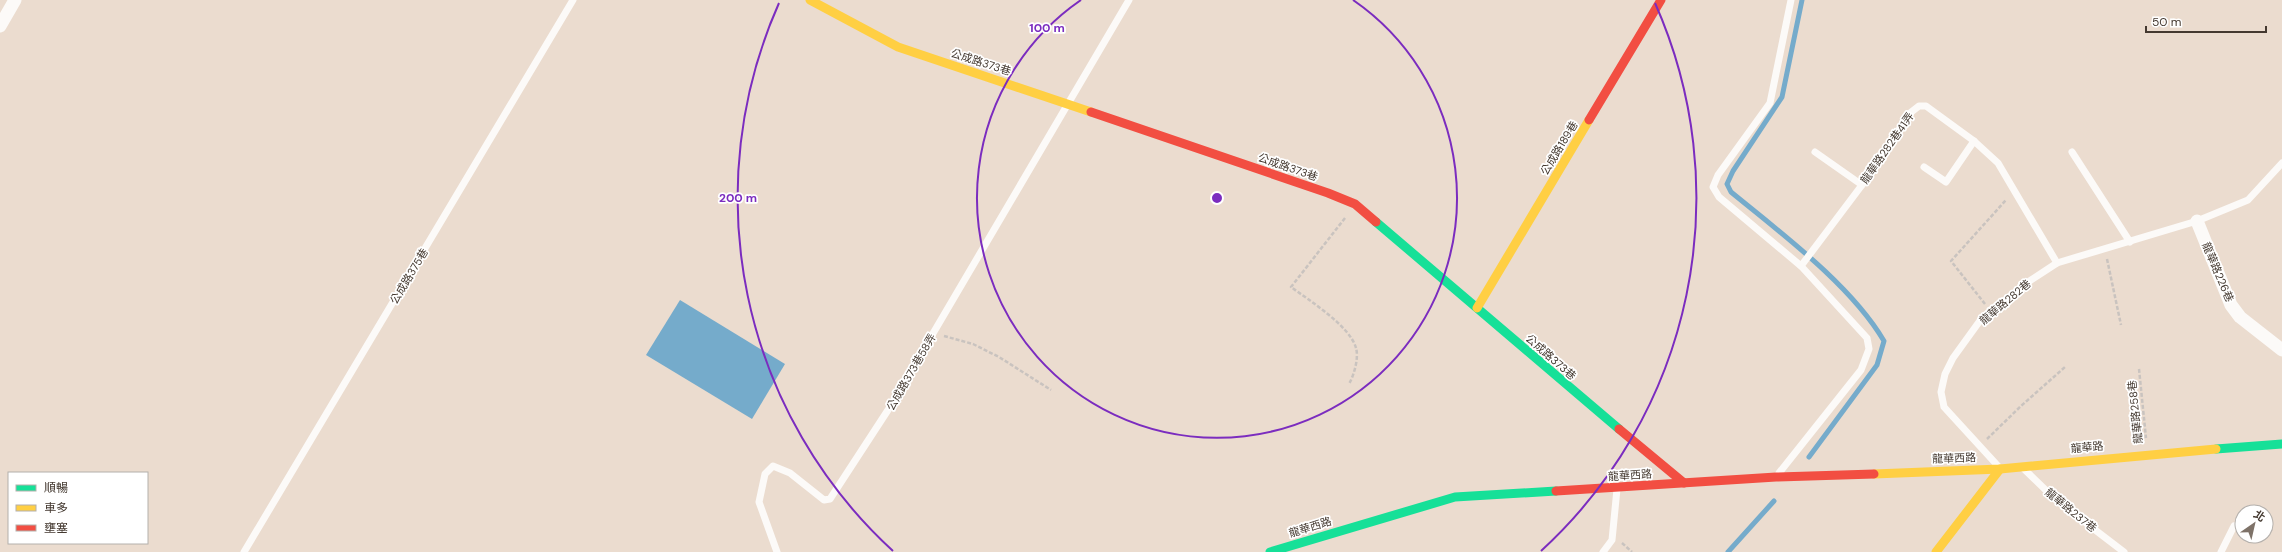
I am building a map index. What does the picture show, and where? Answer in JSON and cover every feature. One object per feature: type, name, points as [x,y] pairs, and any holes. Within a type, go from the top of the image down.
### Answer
[{"type":"street","points":[[0,26],[15,0]]},
{"type":"street","name":"公成路373巷","points":[[810,0],[898,47],[1067,103],[1328,193],[1355,204],[1566,386],[1684,483]]},
{"type":"street","name":"公成路189巷","points":[[1477,308],[1661,0]]},
{"type":"street","name":"龍華路226巷","points":[[2197,221],[2231,305],[2240,317],[2282,350]]},
{"type":"street","name":"龍華路","points":[[2000,468],[2147,454],[2282,444]]},
{"type":"street","points":[[1936,552],[2000,468]]},
{"type":"street","name":"龍華西路","points":[[1270,552],[1376,519],[1455,497],[1776,477],[2000,468]]},
{"type":"lane","name":"公成路375巷","points":[[244,552],[573,0]]},
{"type":"lane","name":"公成路373巷58弄","points":[[777,552],[759,502],[765,474],[773,466],[790,473],[824,500],[830,499],[888,410],[1067,103],[1129,0]]},
{"type":"lane","points":[[1776,477],[1861,370],[1869,349],[1867,338],[1803,263],[1719,197],[1714,187],[1718,175],[1770,103],[1791,0]]},
{"type":"lane","name":"龍華路282巷41弄","points":[[1803,263],[1816,249],[1910,113],[1919,106],[1926,106],[1974,141],[1998,163],[2057,263]]},
{"type":"lane","points":[[1924,167],[1946,182],[1974,141]]},
{"type":"lane","points":[[1815,152],[1862,184]]},
{"type":"lane","points":[[2072,152],[2130,242]]},
{"type":"lane","name":"龍華路282巷","points":[[2000,468],[1944,407],[1941,392],[1945,374],[1952,358],[1979,322],[2028,282],[2057,263],[2197,221],[2248,200],[2282,163]]},
{"type":"lane","name":"龍華路237巷","points":[[2020,465],[2056,500],[2124,552]]},
{"type":"lane","points":[[1603,552],[1612,540],[1617,488]]},
{"type":"lane","points":[[2221,552],[2234,526]]},
{"type":"path","points":[[1991,312],[1951,261],[2006,200]]},
{"type":"path","points":[[1349,384],[1354,374],[1357,349],[1350,335],[1291,286],[1355,204]]},
{"type":"path","points":[[2104,248],[2121,325]]},
{"type":"path","points":[[934,333],[973,344],[999,357],[1051,390]]},
{"type":"path","points":[[1980,447],[2021,406],[2065,367]]},
{"type":"path","name":"龍華路258巷","points":[[2138,369],[2147,454]]},
{"type":"water","points":[[680,300],[785,364],[752,419],[646,355]]},
{"type":"waterway","points":[[1802,0],[1782,97],[1733,171],[1727,184],[1731,192],[1793,242],[1834,280],[1870,320],[1884,341],[1877,365],[1809,457]]},
{"type":"waterway","points":[[1728,552],[1774,501]]},
{"type":"traffic: fast","points":[[1376,222],[1619,429]]},
{"type":"traffic: fast","points":[[2216,449],[2282,444]]},
{"type":"traffic: fast","points":[[1270,552],[1455,497],[1556,491]]},
{"type":"traffic: slow","points":[[810,0],[898,47],[1091,112]]},
{"type":"traffic: slow","points":[[1477,308],[1589,120]]},
{"type":"traffic: slow","points":[[1874,474],[2000,469],[2216,449]]},
{"type":"traffic: slow","points":[[1936,552],[2000,469]]},
{"type":"traffic: jam","points":[[1589,120],[1661,0]]},
{"type":"traffic: jam","points":[[1091,112],[1328,193],[1355,204],[1376,222]]},
{"type":"traffic: jam","points":[[1619,429],[1684,483]]},
{"type":"traffic: jam","points":[[1556,491],[1776,477],[1874,474]]}]
